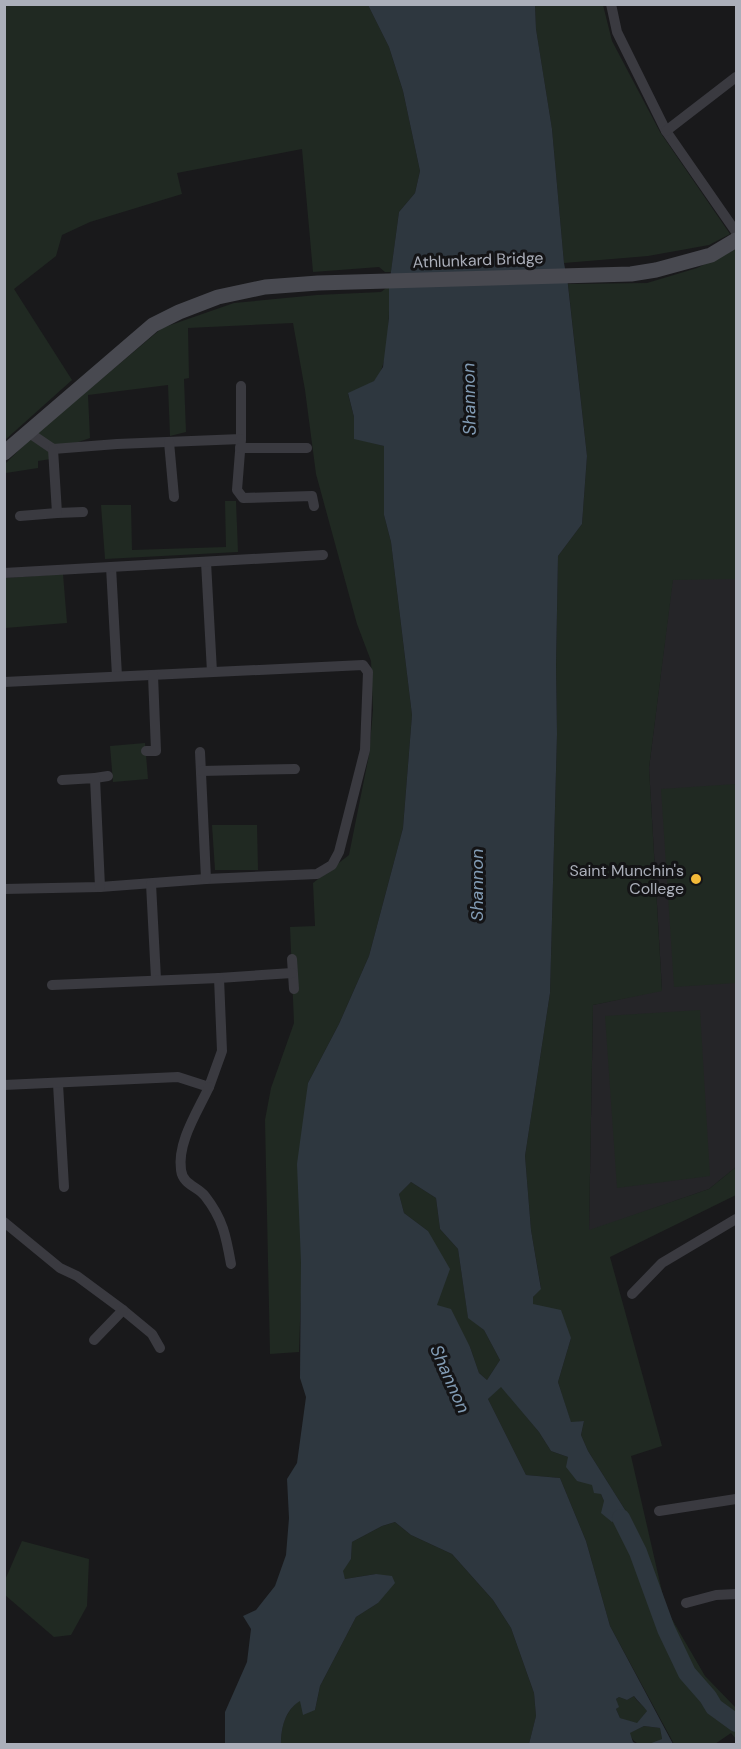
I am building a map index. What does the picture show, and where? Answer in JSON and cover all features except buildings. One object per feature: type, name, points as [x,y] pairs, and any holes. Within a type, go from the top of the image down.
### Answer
[{"type":"main road","name":"Athlunkard Bridge","points":[[4,453],[153,325],[218,297],[265,287],[632,274],[711,255],[736,240]]},
{"type":"street","points":[[611,4],[617,32],[666,131],[736,232]]},
{"type":"street","points":[[666,131],[736,77]]},
{"type":"street","points":[[241,386],[241,443],[237,490],[243,498],[313,497]]},
{"type":"street","points":[[28,432],[53,449],[169,442],[241,443],[307,448]]},
{"type":"street","points":[[169,442],[174,497]]},
{"type":"street","points":[[53,449],[57,513]]},
{"type":"street","points":[[20,516],[83,512]]},
{"type":"street","points":[[4,573],[323,555]]},
{"type":"street","points":[[206,562],[212,672]]},
{"type":"street","points":[[111,567],[117,676]]},
{"type":"street","points":[[4,682],[363,665],[368,672],[364,750],[339,852],[332,865],[317,874],[100,887],[4,890]]},
{"type":"street","points":[[146,751],[156,751],[153,675]]},
{"type":"street","points":[[200,752],[206,879]]},
{"type":"street","points":[[201,771],[295,769]]},
{"type":"street","points":[[62,780],[108,776]]},
{"type":"street","points":[[95,778],[100,887]]},
{"type":"street","points":[[151,884],[156,979]]},
{"type":"street","points":[[292,959],[294,988]]},
{"type":"street","points":[[52,985],[292,973]]},
{"type":"street","points":[[219,978],[222,1051],[209,1087],[189,1130],[183,1148],[181,1169],[187,1183],[204,1194],[224,1227],[231,1264]]},
{"type":"street","points":[[4,1085],[178,1077],[209,1087]]},
{"type":"street","points":[[58,1084],[64,1187]]},
{"type":"street","points":[[632,1294],[662,1263],[736,1219]]},
{"type":"street","points":[[4,1222],[60,1268],[77,1276],[123,1310],[152,1334],[160,1348]]},
{"type":"street","points":[[94,1340],[123,1310]]},
{"type":"street","points":[[659,1511],[736,1499]]},
{"type":"street","points":[[686,1603],[716,1595],[736,1594]]},
{"type":"shaded area","points":[[5,5],[368,5],[389,47],[403,91],[420,171],[415,193],[399,212],[391,272],[385,272],[379,267],[313,272],[302,149],[177,173],[182,194],[90,222],[62,235],[56,256],[14,289],[72,380],[5,440]]},
{"type":"shaded area","points":[[535,5],[603,5],[612,41],[660,132],[730,234],[709,245],[648,256],[564,263],[552,129],[536,29]]},
{"type":"shaded area","points":[[736,249],[736,579],[673,580],[649,768],[662,991],[593,1005],[589,1230],[709,1189],[736,1167],[736,1195],[610,1257],[662,1446],[631,1456],[666,1609],[705,1676],[736,1708],[736,1739],[731,1733],[715,1744],[674,1744],[610,1626],[586,1541],[560,1478],[526,1475],[488,1399],[501,1386],[539,1432],[551,1451],[568,1457],[601,1494],[604,1501],[627,1513],[588,1451],[581,1435],[584,1421],[571,1423],[558,1382],[571,1338],[533,1304],[533,1297],[541,1288],[531,1230],[525,1156],[550,993],[557,734],[558,556],[582,524],[587,456],[568,284],[647,283],[697,268]]},
{"type":"shaded area","points":[[389,286],[388,336],[380,374],[365,387],[348,394],[354,417],[354,438],[384,446],[384,515],[391,542],[412,715],[403,828],[369,956],[339,1024],[308,1083],[299,1352],[270,1354],[265,1120],[271,1088],[294,1023],[290,927],[315,926],[313,883],[349,855],[369,755],[373,710],[371,661],[357,624],[316,474],[293,323],[188,328],[189,378],[184,379],[186,432],[170,436],[168,385],[88,395],[90,438],[52,451],[51,459],[38,461],[38,468],[6,473],[5,489],[5,464],[30,439],[162,328],[234,303],[381,292]]},
{"type":"shaded area","points":[[225,501],[236,501],[238,552],[105,559],[101,505],[131,505],[132,550],[226,547]]},
{"type":"shaded area","name":"Saint Munchin's College","points":[[736,519],[736,1167],[709,1189],[589,1231],[593,1005],[662,990],[649,768],[679,528]]},
{"type":"shaded area","points":[[63,574],[67,623],[5,628],[5,578]]},
{"type":"shaded area","points":[[145,743],[148,779],[113,782],[110,746]]},
{"type":"shaded area","points":[[736,784],[736,983],[674,987],[661,789]]},
{"type":"shaded area","points":[[212,825],[257,825],[258,870],[215,870]]},
{"type":"shaded area","points":[[700,1010],[710,1176],[617,1188],[605,1016]]},
{"type":"shaded area","points":[[411,1182],[436,1198],[440,1229],[458,1249],[468,1317],[484,1330],[500,1360],[487,1380],[479,1373],[470,1347],[437,1305],[428,1231],[404,1213],[399,1194]]},
{"type":"shaded area","points":[[395,1522],[411,1535],[452,1554],[493,1600],[511,1628],[534,1693],[536,1716],[529,1744],[281,1744],[287,1714],[300,1700],[315,1710],[320,1686],[356,1617],[378,1603],[376,1574],[345,1579],[342,1571],[351,1559],[352,1542],[382,1526]]},
{"type":"shaded area","points":[[22,1541],[89,1559],[87,1606],[71,1635],[54,1637],[5,1595],[5,1580]]},
{"type":"shaded area","points":[[634,1696],[648,1710],[637,1724],[620,1718],[616,1709],[618,1707],[616,1699],[619,1697],[627,1700]]},
{"type":"shaded area","points":[[644,1726],[660,1728],[662,1739],[647,1745],[635,1742],[629,1733]]},
{"type":"water","name":"Shannon","points":[[368,5],[535,5],[536,29],[552,129],[564,263],[587,456],[582,524],[558,556],[557,734],[550,993],[525,1156],[531,1230],[541,1289],[533,1297],[533,1304],[561,1310],[571,1338],[558,1382],[571,1422],[584,1421],[581,1435],[588,1451],[627,1513],[612,1522],[601,1513],[604,1501],[601,1494],[594,1493],[592,1485],[577,1481],[566,1467],[568,1457],[551,1451],[539,1432],[501,1387],[488,1399],[526,1475],[560,1478],[586,1541],[610,1626],[673,1744],[649,1744],[662,1739],[660,1728],[644,1726],[630,1733],[633,1742],[637,1744],[529,1744],[536,1716],[534,1693],[511,1628],[493,1600],[452,1554],[411,1535],[395,1522],[382,1526],[352,1542],[351,1559],[343,1571],[345,1579],[376,1574],[392,1576],[395,1583],[378,1603],[356,1617],[320,1686],[315,1710],[303,1715],[300,1701],[291,1709],[285,1720],[281,1744],[225,1744],[225,1712],[247,1662],[251,1629],[243,1616],[256,1610],[275,1586],[286,1555],[289,1518],[287,1479],[297,1463],[306,1397],[300,1378],[301,1262],[297,1164],[308,1083],[339,1024],[369,956],[403,828],[412,715],[391,542],[384,515],[384,446],[354,439],[354,417],[348,393],[374,381],[383,367],[389,318],[389,286],[399,212],[415,193],[420,171],[403,91],[389,47]],"holes":[[[411,1182],[436,1198],[440,1229],[458,1249],[468,1318],[484,1330],[500,1360],[487,1380],[479,1373],[470,1347],[451,1309],[437,1305],[450,1269],[428,1231],[404,1213],[399,1194]],[[634,1696],[647,1711],[637,1723],[620,1718],[616,1709],[619,1707],[616,1699],[619,1697],[627,1700]]]},
{"type":"waterway","points":[[621,1518],[638,1552],[666,1629],[687,1673],[714,1707],[736,1723]]},
{"type":"place","name":"Saint Munchin's College","points":[[696,879]]}]
